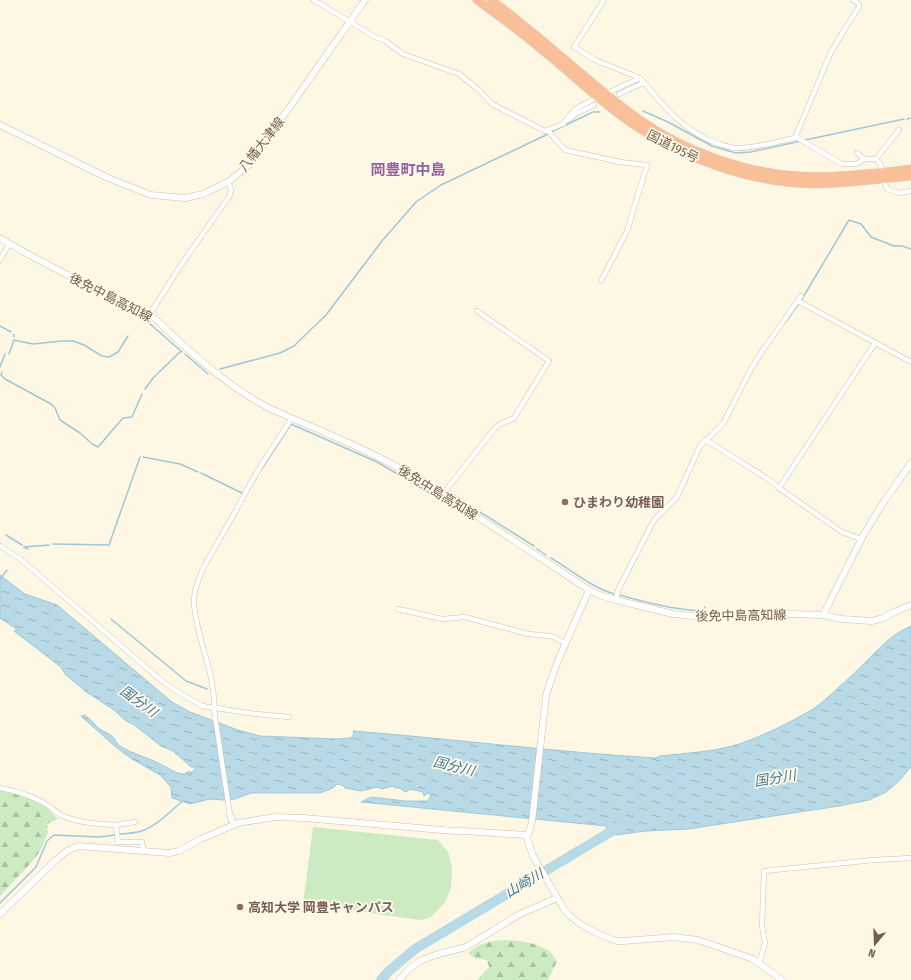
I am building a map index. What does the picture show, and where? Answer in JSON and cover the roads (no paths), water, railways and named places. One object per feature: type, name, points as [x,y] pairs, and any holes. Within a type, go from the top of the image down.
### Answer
[{"type":"highway","name":"国道195号","points":[[478,0],[542,49],[598,98],[630,122],[671,147],[720,167],[750,176],[814,184],[882,176],[911,169]]},
{"type":"highway","name":"国道195号","points":[[491,0],[564,57],[606,94],[640,120],[676,142],[697,151],[744,167],[797,176],[911,176]]},
{"type":"street","points":[[314,0],[375,37],[384,40],[403,54],[459,74],[479,90],[492,104],[549,132],[565,150],[620,162],[648,165],[628,230],[601,281]]},
{"type":"street","name":"八幡大津線","points":[[0,124],[108,178],[151,196],[185,198],[203,194],[228,182],[249,164],[365,0]]},
{"type":"street","points":[[604,0],[574,47],[595,60],[641,80],[670,114],[679,122],[713,142],[732,147],[750,147],[795,138],[800,139],[842,164],[856,164],[865,159],[876,159]]},
{"type":"street","points":[[800,139],[832,52],[859,7],[859,4],[853,0]]},
{"type":"street","points":[[563,124],[575,109],[606,94],[641,80]]},
{"type":"street","points":[[619,94],[641,80]]},
{"type":"street","points":[[549,132],[563,124],[577,113],[594,105]]},
{"type":"street","points":[[876,159],[899,130]]},
{"type":"street","points":[[857,153],[865,159]]},
{"type":"street","points":[[876,159],[881,165],[882,176],[887,189],[899,193],[911,191]]},
{"type":"street","points":[[150,314],[179,268],[230,195],[231,189],[228,182]]},
{"type":"street","name":"後免中島高知線","points":[[0,238],[52,268],[97,289],[142,313],[150,314],[209,368],[232,386],[258,402],[368,451],[400,468],[443,494],[590,590],[602,596],[673,614],[692,616],[790,614],[823,615],[840,619],[878,620],[911,605]]},
{"type":"street","points":[[0,260],[10,244]]},
{"type":"street","points":[[616,600],[618,590],[654,520],[677,498],[700,446],[721,426],[752,367],[801,296]]},
{"type":"street","points":[[798,301],[911,362]]},
{"type":"street","points":[[443,494],[495,428],[498,425],[514,418],[550,361],[477,311]]},
{"type":"street","points":[[779,488],[874,343]]},
{"type":"street","points":[[234,825],[230,815],[210,672],[199,638],[196,622],[194,602],[196,586],[201,573],[253,479],[292,418]]},
{"type":"street","points":[[706,440],[771,481],[842,532],[861,539]]},
{"type":"street","points":[[823,615],[861,539],[881,506],[911,463]]},
{"type":"street","points":[[0,546],[28,566],[167,685],[202,706],[214,709],[289,717]]},
{"type":"street","points":[[526,835],[531,828],[532,822],[546,695],[565,643],[590,590]]},
{"type":"street","points":[[398,609],[438,618],[465,617],[532,635],[551,636],[565,643]]},
{"type":"street","points":[[0,788],[33,797],[49,806],[60,815],[71,819],[116,827],[136,822]]},
{"type":"street","points":[[0,914],[56,860],[67,851],[78,846],[169,853],[179,851],[201,839],[234,825],[257,819],[285,817],[454,831],[526,835]]},
{"type":"street","points":[[116,827],[118,842],[142,842],[143,850]]},
{"type":"street","points":[[526,835],[533,856],[544,876],[568,915],[574,920],[611,938],[624,941],[674,937],[698,940],[747,956],[782,980]]},
{"type":"street","points":[[759,963],[765,943],[762,926],[764,872],[874,860],[911,858]]},
{"type":"street","points":[[399,980],[410,968],[420,961],[435,955],[466,947],[520,914],[557,898]]},
{"type":"water","name":"国分川","points":[[0,575],[25,594],[57,605],[172,702],[190,712],[238,730],[260,736],[337,739],[351,738],[354,734],[353,731],[656,758],[660,756],[710,751],[729,747],[759,737],[816,707],[886,642],[902,630],[911,626],[911,767],[899,781],[886,792],[869,800],[688,829],[646,831],[616,835],[607,829],[606,826],[361,802],[371,797],[405,801],[428,801],[431,795],[428,793],[424,796],[423,792],[410,789],[406,792],[393,786],[382,789],[377,787],[361,791],[345,788],[342,785],[337,784],[333,788],[320,793],[251,793],[235,799],[210,799],[190,804],[172,798],[171,787],[160,775],[132,759],[117,748],[81,716],[84,715],[89,718],[99,728],[113,737],[119,745],[129,751],[178,773],[185,774],[187,772],[192,772],[195,769],[195,767],[191,767],[173,751],[161,746],[133,724],[126,721],[114,710],[85,691],[65,674],[61,667],[14,631],[18,630],[0,618]]},
{"type":"waterway","points":[[643,111],[668,122],[712,146],[736,153],[750,152],[801,141]]},
{"type":"waterway","points":[[551,132],[593,112],[600,112]]},
{"type":"waterway","points":[[907,119],[911,118]]},
{"type":"waterway","points":[[805,140],[904,119]]},
{"type":"waterway","points":[[220,369],[280,353],[294,346],[326,315],[382,241],[416,202],[441,185],[548,134]]},
{"type":"waterway","points":[[784,324],[802,299],[849,220],[861,224],[871,237],[894,246],[902,246],[911,249]]},
{"type":"waterway","points":[[141,316],[182,352]]},
{"type":"waterway","points":[[0,326],[11,332]]},
{"type":"waterway","points":[[9,354],[14,340],[33,344],[73,341],[84,345],[102,356],[109,357],[118,352],[128,336]]},
{"type":"waterway","points":[[145,389],[153,378],[181,351]]},
{"type":"waterway","points":[[0,367],[5,354]]},
{"type":"waterway","points":[[185,354],[208,374]]},
{"type":"waterway","points":[[2,372],[1,375],[5,379],[51,404],[55,408],[60,420],[80,433],[91,443]]},
{"type":"waterway","points":[[92,444],[98,447],[123,418],[132,417],[142,394]]},
{"type":"waterway","points":[[261,470],[291,424],[377,462],[442,500]]},
{"type":"waterway","points":[[53,544],[109,545],[140,457]]},
{"type":"waterway","points":[[143,457],[180,464],[198,472]]},
{"type":"waterway","points":[[201,473],[244,494]]},
{"type":"waterway","points":[[246,495],[256,478]]},
{"type":"waterway","points":[[449,492],[465,502]]},
{"type":"waterway","points":[[469,505],[534,546]]},
{"type":"waterway","points":[[6,535],[22,545]]},
{"type":"waterway","points":[[24,547],[49,545]]},
{"type":"waterway","points":[[24,547],[28,549]]},
{"type":"waterway","points":[[537,549],[546,555]]},
{"type":"waterway","points":[[551,558],[589,583],[614,594]]},
{"type":"waterway","points":[[0,579],[7,570]]},
{"type":"waterway","points":[[620,595],[672,608],[703,611],[705,607]]},
{"type":"waterway","points":[[111,619],[186,681],[207,689]]},
{"type":"waterway","points":[[119,834],[138,832],[150,827],[183,801]]},
{"type":"waterway","name":"山崎川","points":[[381,980],[389,971],[415,949],[622,825]]},
{"type":"waterway","points":[[0,903],[36,867],[47,841],[54,835],[99,837],[115,835]]},
{"type":"place","name":"ひまわり幼稚園","points":[[565,502]]},
{"type":"place","name":"高知大学 岡豊キャンパス","points":[[240,907]]},
{"type":"district","name":"岡豊町中島","points":[[408,170]]}]
